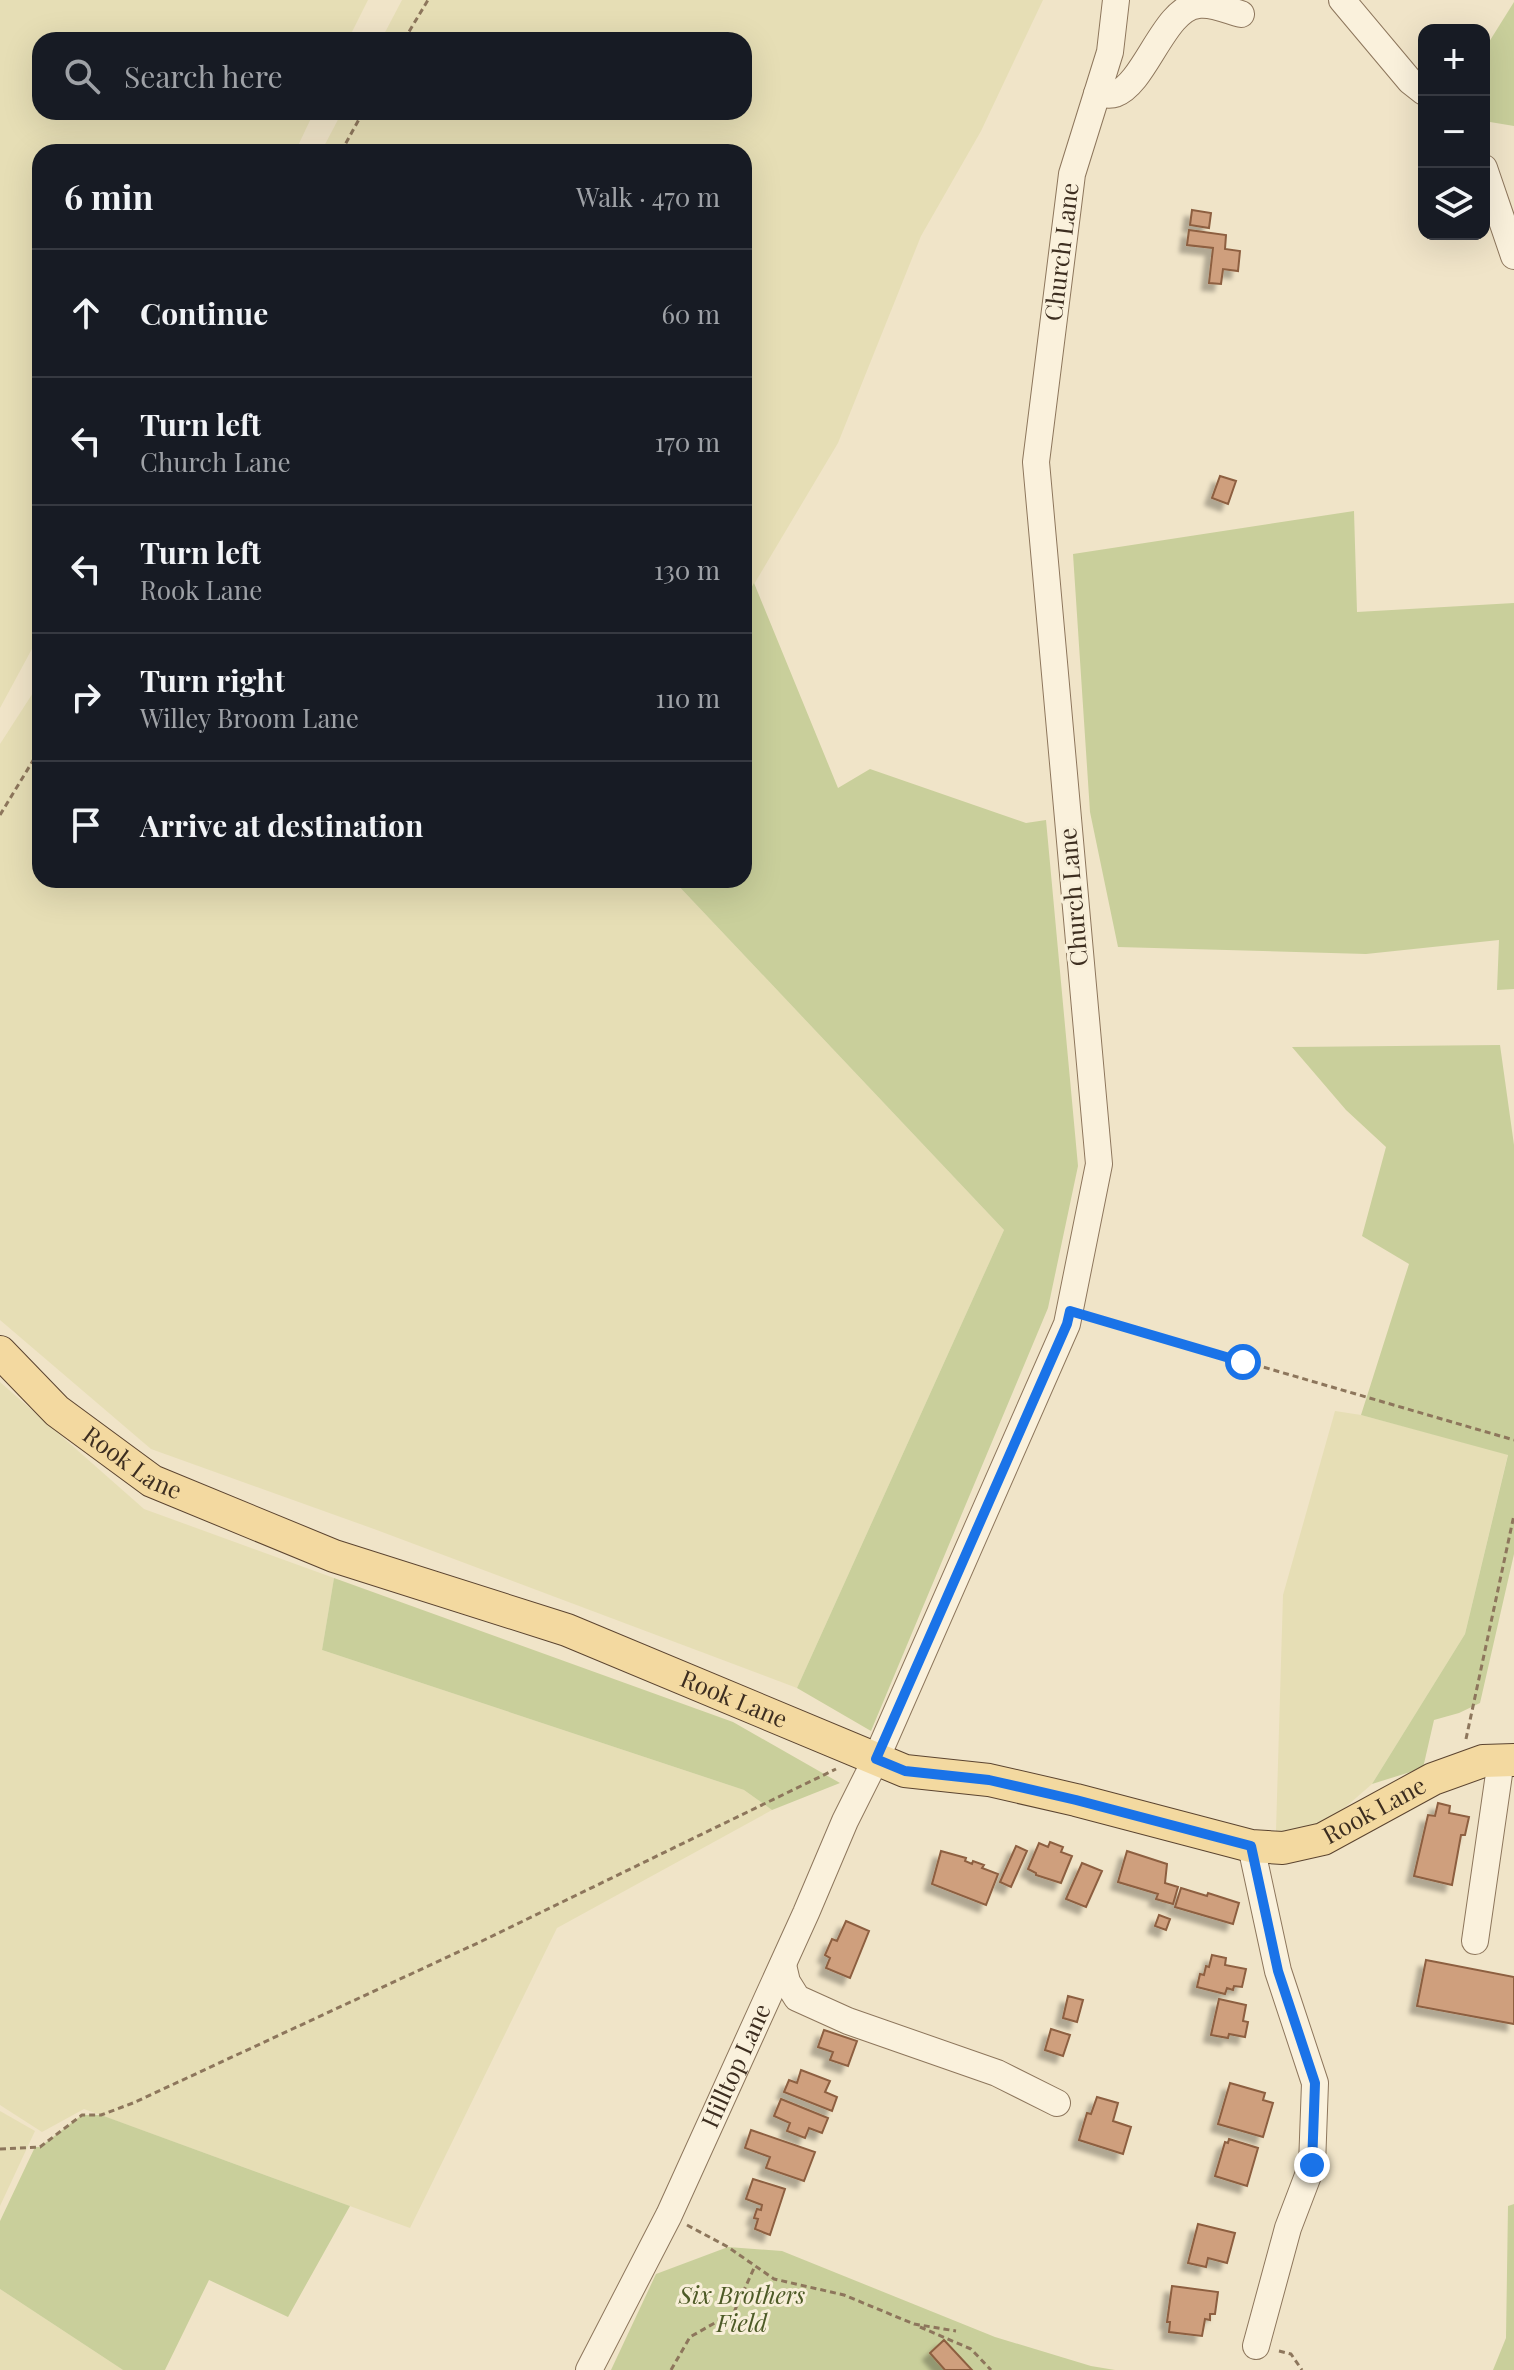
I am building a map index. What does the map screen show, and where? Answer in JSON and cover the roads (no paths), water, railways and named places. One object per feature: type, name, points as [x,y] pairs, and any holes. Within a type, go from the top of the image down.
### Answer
[{"type":"main road","name":"Rook Lane","points":[[0,1352],[57,1411],[152,1481],[334,1556],[567,1630],[872,1766],[989,1780],[1251,1846],[1283,1848],[1323,1839],[1433,1779],[1483,1761],[1507,1760]]},
{"type":"street","name":"Church Lane","points":[[872,1766],[1067,1324],[1099,1164],[1036,462],[1072,174],[1110,52],[1116,0]]},
{"type":"street","points":[[1342,0],[1418,87]]},
{"type":"street","points":[[1097,94],[1113,95],[1125,88],[1170,26],[1192,6],[1201,4],[1241,14]]},
{"type":"street","points":[[1490,186],[1514,256]]},
{"type":"street","points":[[1475,1941],[1507,1760]]},
{"type":"street","name":"Hilltop Lane","points":[[589,2370],[669,2215],[872,1766]]},
{"type":"street","points":[[1251,1846],[1278,1971],[1315,2083],[1312,2165],[1288,2228],[1256,2346]]},
{"type":"street","points":[[783,1965],[787,1982],[797,1998],[861,2025],[997,2073],[1057,2103]]},
{"type":"park label","name":"Six Brothers Field","points":[[742,2310]]}]
